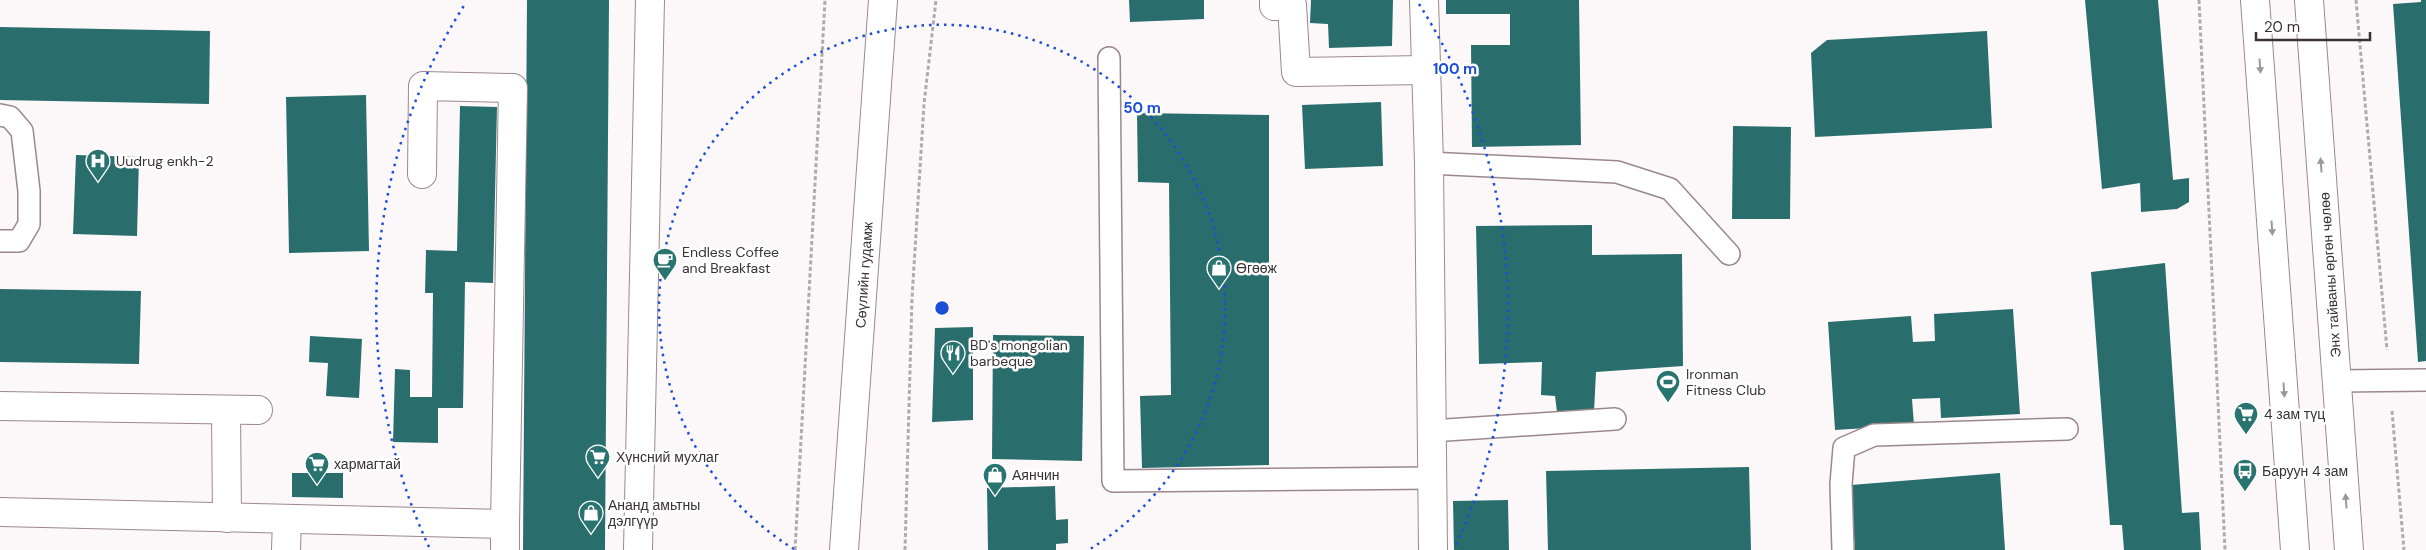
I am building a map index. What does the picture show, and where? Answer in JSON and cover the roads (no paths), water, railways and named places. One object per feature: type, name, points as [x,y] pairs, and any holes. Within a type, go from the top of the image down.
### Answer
[{"type":"main road","points":[[638,550],[650,0]]},
{"type":"main road","name":"Сөүлийн гудамж","points":[[844,550],[883,0]]},
{"type":"main road","points":[[1274,0],[1274,6],[1292,5],[1296,72],[1424,70]]},
{"type":"main road","points":[[1424,0],[1424,70],[1429,163],[1433,550]]},
{"type":"main road","points":[[2255,0],[2295,550]]},
{"type":"main road","name":"Энх тайваны өргөн чөлөө","points":[[2309,0],[2349,550]]},
{"type":"main road","points":[[0,512],[287,519],[505,537],[513,88],[423,86],[422,174]]},
{"type":"main road","points":[[0,406],[258,410]]},
{"type":"main road","points":[[226,411],[227,518]]},
{"type":"main road","points":[[286,550],[287,519]]},
{"type":"lane","points":[[1109,58],[1113,481],[1433,478]]},
{"type":"lane","points":[[0,116],[10,117],[22,131],[29,191],[30,224],[19,241],[0,241]]},
{"type":"lane","points":[[1429,163],[1617,172],[1670,189],[1729,254]]},
{"type":"lane","points":[[2338,381],[2426,380]]},
{"type":"lane","points":[[1432,431],[1615,419]]},
{"type":"lane","points":[[1843,550],[1841,484],[1844,448],[1874,434],[2067,428]]},
{"type":"place","name":"Uudrug enkh-2","points":[[98,182]]},
{"type":"place","name":"Endless Coffee and Breakfast","points":[[665,281]]},
{"type":"place","name":"Өгөөж","points":[[1219,289]]},
{"type":"place","name":"BD's mongolian barbeque","points":[[953,374]]},
{"type":"place","name":"Ironman Fitness Club","points":[[1668,403]]},
{"type":"place","name":"4 зам түц","points":[[2246,435]]},
{"type":"place","name":"Хүнсний мухлаг","points":[[598,478]]},
{"type":"place","name":"хармагтай","points":[[317,485]]},
{"type":"place","name":"Баруун 4 зам","points":[[2245,492]]},
{"type":"place","name":"Аянчин","points":[[995,496]]},
{"type":"place","name":"Ананд амьтны дэлгүүр","points":[[591,534]]}]
